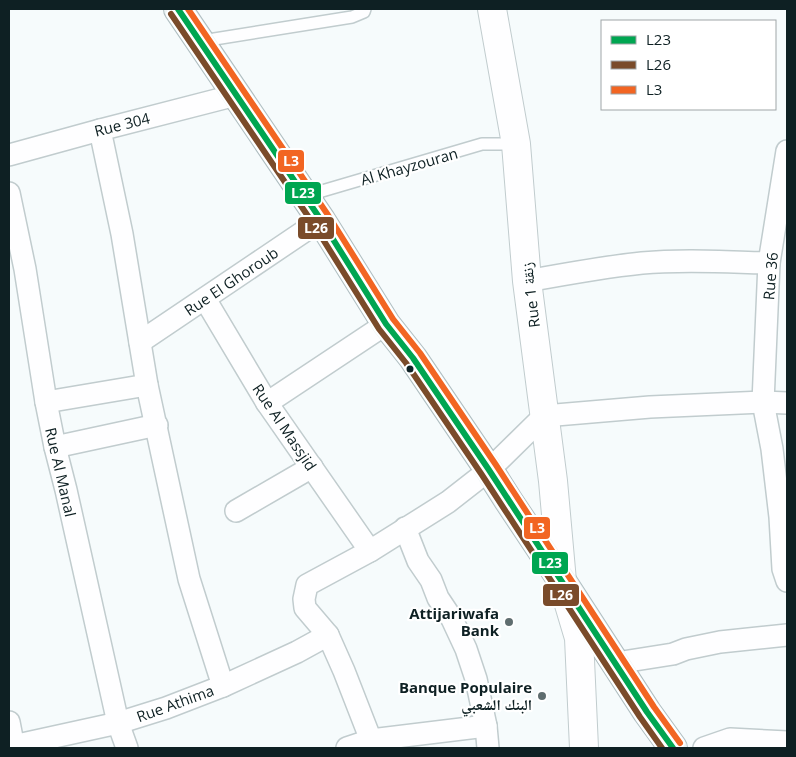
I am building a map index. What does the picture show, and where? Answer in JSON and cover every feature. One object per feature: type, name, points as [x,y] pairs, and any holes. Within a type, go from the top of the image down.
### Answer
[{"type":"main road","points":[[178,9],[320,220],[386,324],[413,358],[490,470],[647,712],[673,748]]},
{"type":"street","name":"Rue 1 زنقة","points":[[492,9],[516,144],[528,280],[544,416],[554,480],[562,582],[579,638],[584,748]]},
{"type":"street","name":"Rue 304","points":[[9,155],[236,96]]},
{"type":"street","points":[[100,130],[122,234],[147,385],[189,579],[223,686]]},
{"type":"street","name":"Rue 36","points":[[787,151],[769,263],[763,402],[772,449],[784,569],[787,582]]},
{"type":"street","name":"Rue Al Manal","points":[[9,192],[25,269],[55,447],[118,723],[127,748]]},
{"type":"street","name":"Rue El Ghoroub","points":[[140,342],[320,220]]},
{"type":"street","points":[[528,280],[642,263],[674,261],[769,263]]},
{"type":"street","name":"Rue Al Massjid","points":[[205,299],[267,403],[370,550]]},
{"type":"street","points":[[267,403],[386,324]]},
{"type":"street","points":[[46,402],[147,385]]},
{"type":"street","points":[[373,744],[328,635],[305,608],[306,585],[370,550],[448,502],[490,470],[544,416],[650,407],[763,402],[787,403]]},
{"type":"street","points":[[55,447],[156,426]]},
{"type":"street","points":[[236,511],[312,468]]},
{"type":"street","points":[[405,528],[418,561],[431,580],[438,598],[452,618],[466,649],[476,679],[486,726],[488,748]]},
{"type":"street","name":"Rue Athima","points":[[14,747],[118,723],[166,708],[223,686],[297,652],[328,635]]},
{"type":"street","points":[[616,663],[673,654],[686,649],[720,642],[787,635]]},
{"type":"street","points":[[9,722],[14,747]]},
{"type":"street","points":[[347,748],[486,726]]},
{"type":"street","points":[[704,748],[730,739],[787,742]]},
{"type":"lane","points":[[200,42],[352,17],[364,12],[365,9]]},
{"type":"lane","name":"Al Khayzouran","points":[[304,196],[482,144],[516,144]]},
{"type":"transit line","name":"L23","points":[[178,9],[321,220],[386,324],[413,358],[489,470],[647,712],[673,748]]},
{"type":"transit line","name":"L3","points":[[188,9],[328,215],[393,319],[420,353],[496,465],[654,707],[680,743]]},
{"type":"transit line","name":"L26","points":[[171,14],[314,225],[379,329],[406,363],[482,475],[662,748]]},
{"type":"place","name":"Attijariwafa Bank","points":[[509,622]]},
{"type":"place","name":"Banque Populaire البنك الشعبي","points":[[542,696]]}]
